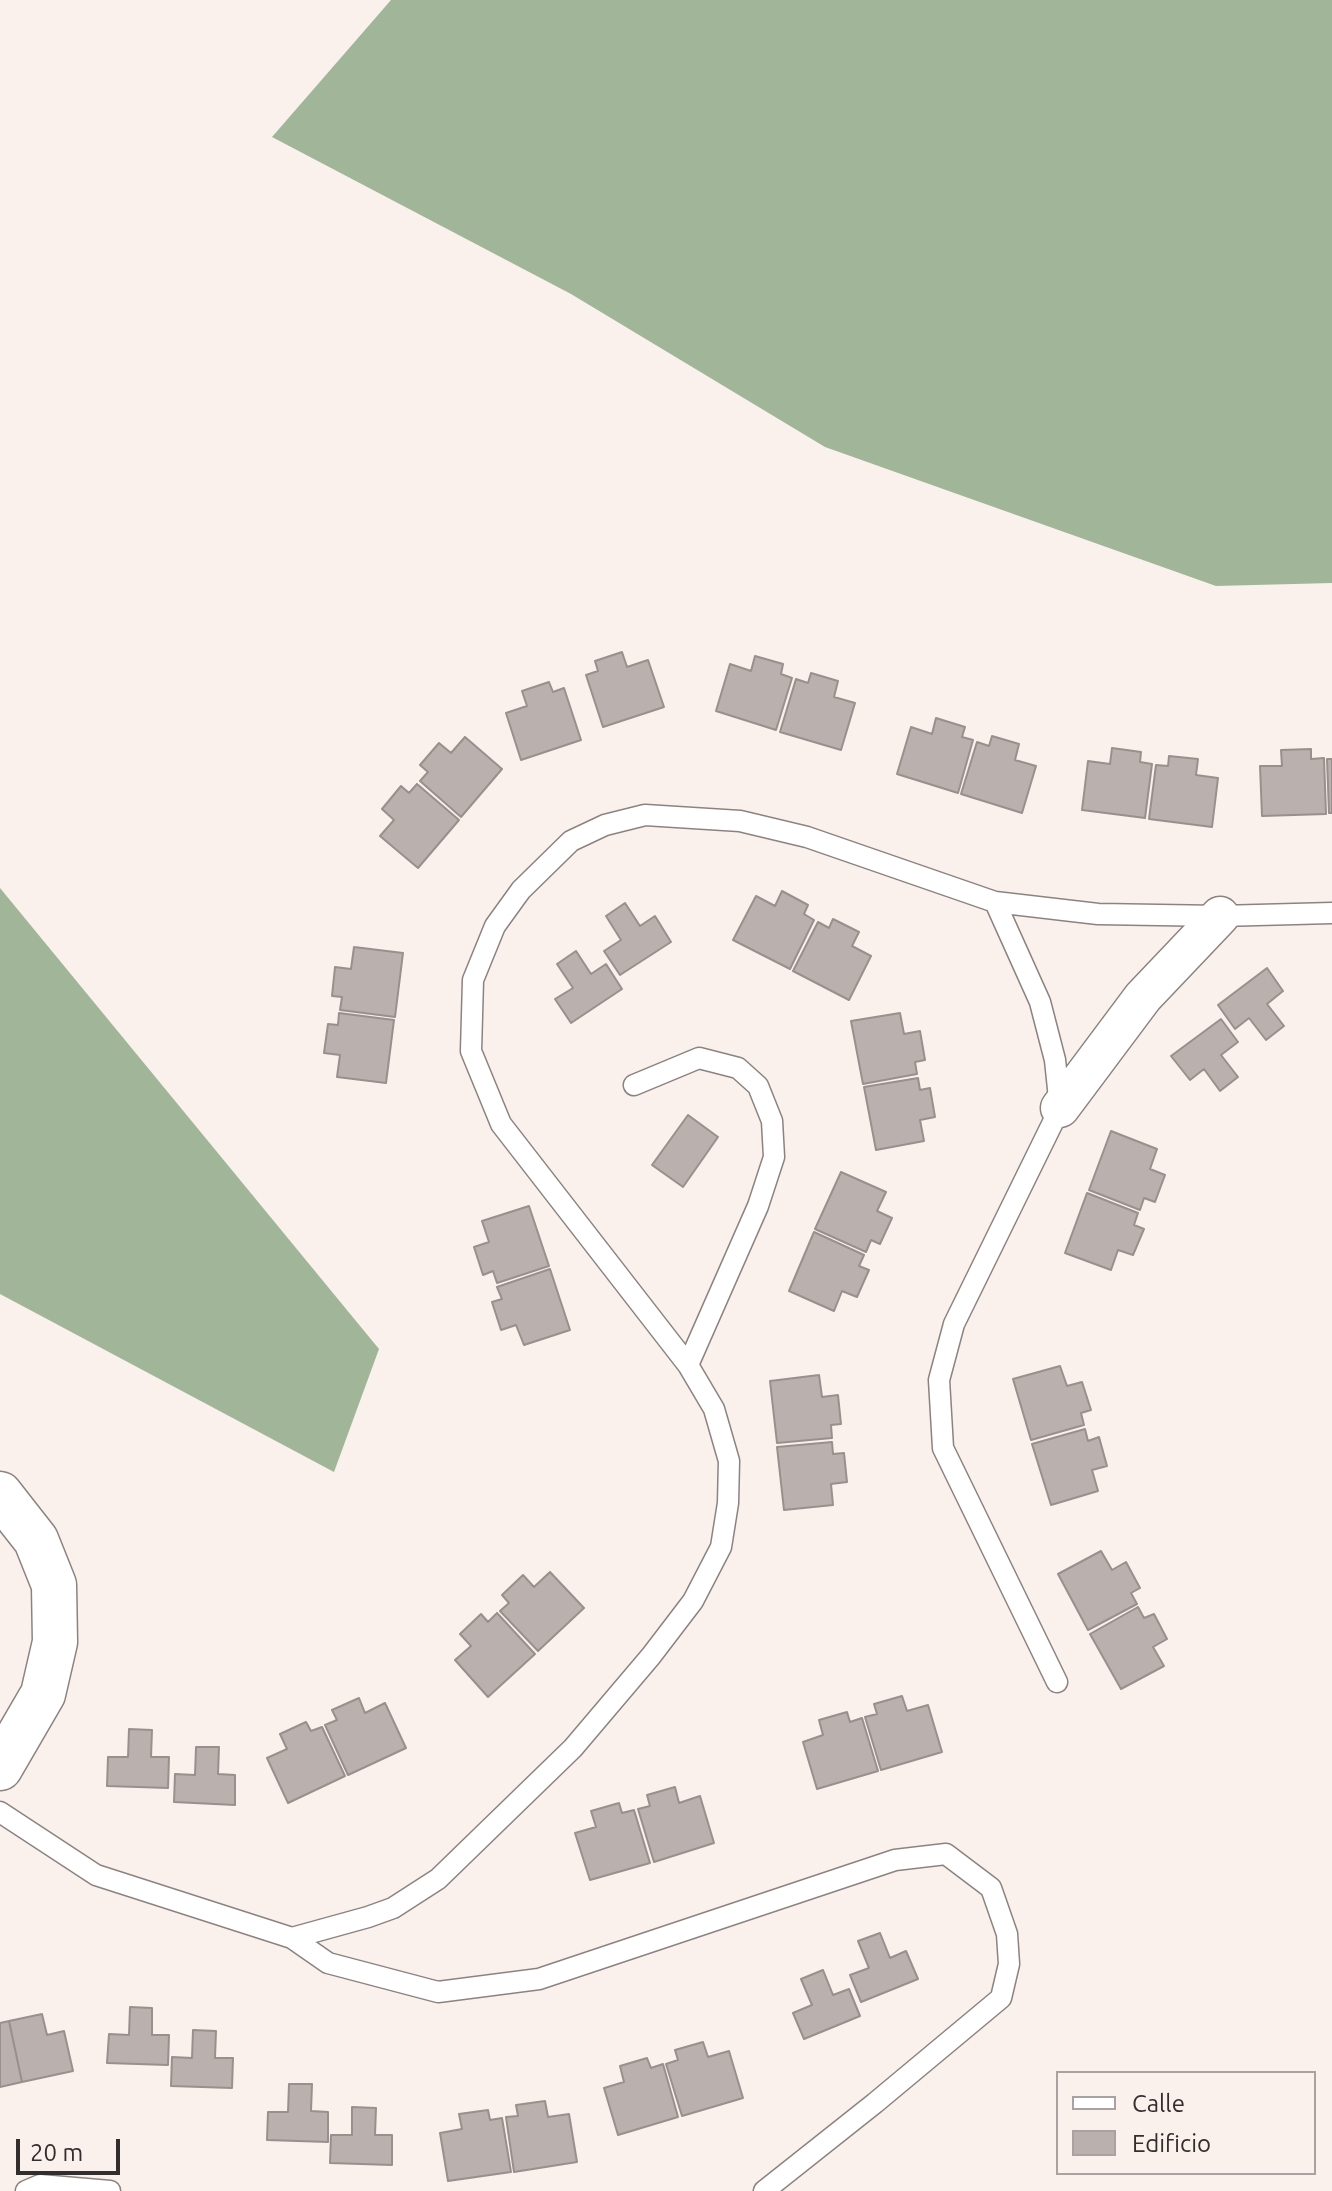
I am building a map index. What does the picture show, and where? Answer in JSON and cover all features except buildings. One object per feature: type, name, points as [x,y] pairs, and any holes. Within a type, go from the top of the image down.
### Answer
[{"type":"street","points":[[1060,1108],[1143,997],[1220,916]]},
{"type":"street","points":[[0,1494],[36,1540],[54,1585],[55,1642],[43,1694],[0,1768]]},
{"type":"lane","points":[[292,1938],[393,1908],[438,1879],[573,1748],[693,1601],[721,1547],[728,1503],[729,1461],[714,1409],[688,1365],[501,1124],[471,1051],[473,980],[495,926],[521,890],[571,841],[605,825],[645,815],[740,821],[807,837],[995,902],[1098,914],[1220,916],[1332,913]]},
{"type":"lane","points":[[995,902],[1040,1002],[1055,1060],[1060,1108],[954,1324],[939,1380],[943,1448],[1057,1682]]},
{"type":"lane","points":[[634,1085],[699,1058],[738,1068],[758,1086],[772,1121],[774,1157],[758,1206],[688,1365]]},
{"type":"lane","points":[[0,1812],[96,1875],[292,1938],[328,1963],[438,1992],[539,1979],[895,1860],[946,1854],[991,1888],[1007,1934],[1009,1964],[1001,1998],[764,2191]]},
{"type":"lane","points":[[26,2191],[40,2185],[110,2191]]},
{"type":"green space","points":[[391,0],[1332,0],[1332,583],[1216,586],[825,447],[571,294],[272,137]]},
{"type":"green space","points":[[0,888],[379,1349],[334,1472],[0,1294]]}]
